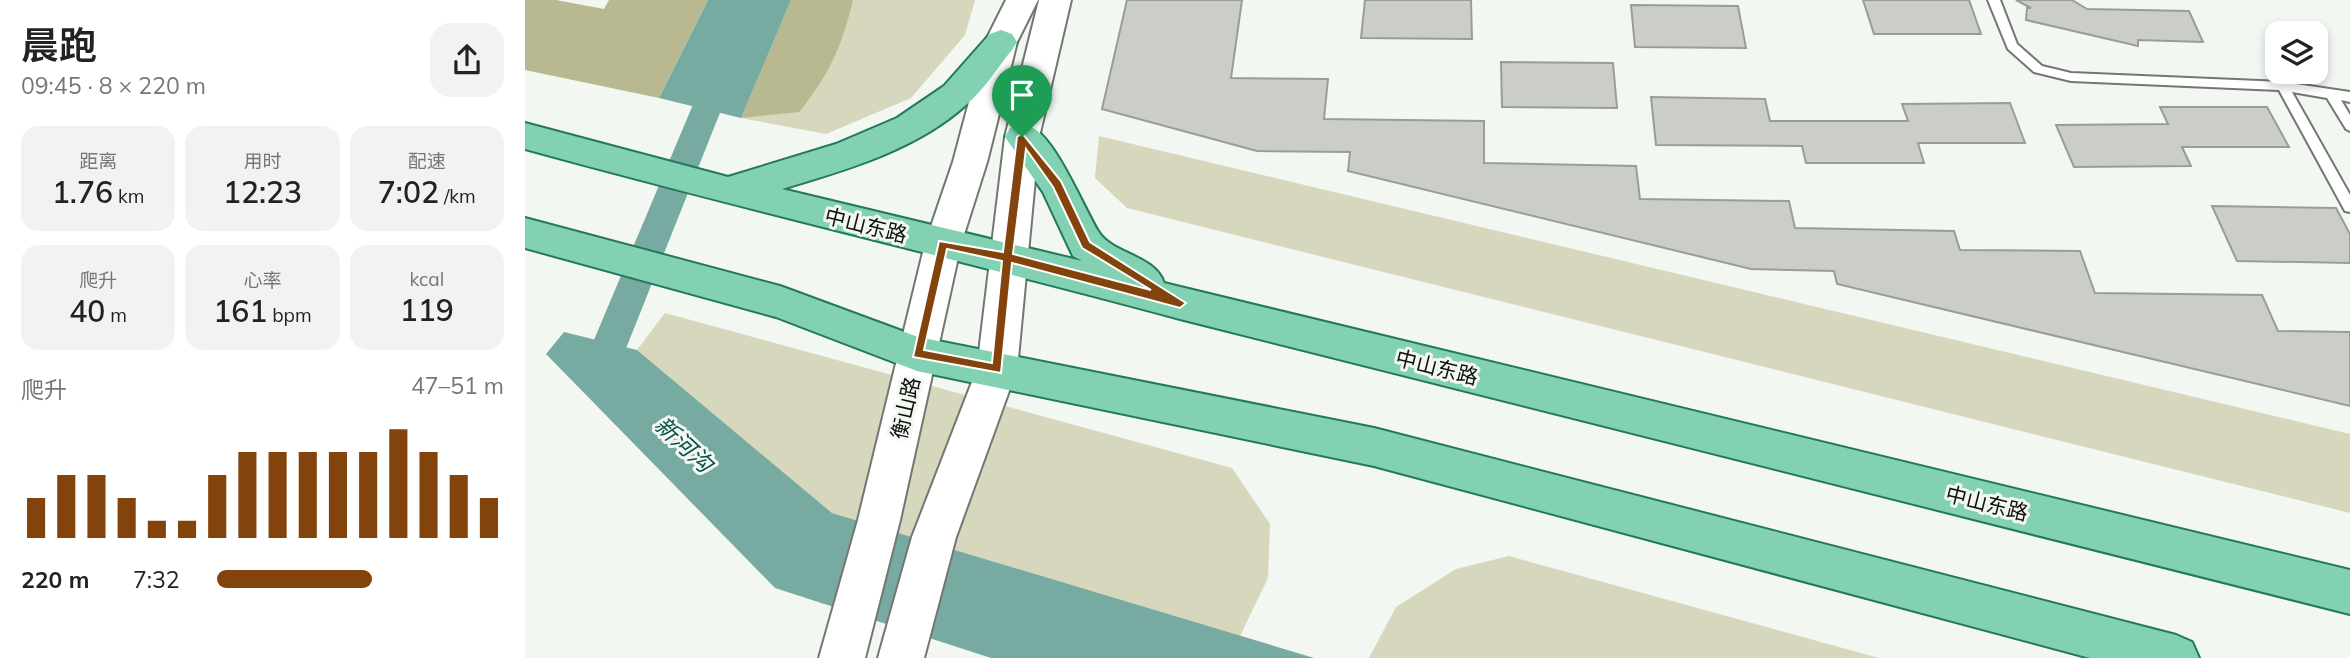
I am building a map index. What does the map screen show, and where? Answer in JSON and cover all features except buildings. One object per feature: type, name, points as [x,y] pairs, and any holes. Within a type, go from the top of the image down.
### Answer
[{"type":"main road","points":[[727,191],[817,166],[917,123],[955,96],[1001,42]]},
{"type":"main road","name":"中山东路","points":[[525,136],[727,191],[1007,257],[1180,303],[2350,592]]},
{"type":"main road","points":[[1022,137],[1057,184],[1086,245],[1180,303]]},
{"type":"main road","points":[[538,237],[712,286],[780,302],[917,354],[1374,447],[2176,658]]},
{"type":"street","name":"衡山路","points":[[842,658],[879,520],[943,244],[970,162],[1001,42],[1022,0]]},
{"type":"street","points":[[901,658],[934,537],[997,369],[1022,137],[1055,0]]},
{"type":"lane","points":[[1994,0],[2013,46],[2038,69],[2071,77],[2283,86],[2350,97]]},
{"type":"lane","points":[[2283,86],[2350,208]]},
{"type":"lane","points":[[2331,94],[2350,126]]},
{"type":"green space","points":[[525,0],[556,0],[604,9],[609,0],[708,0],[659,98],[525,70]]},
{"type":"green space","points":[[791,0],[975,0],[965,35],[911,98],[826,134],[741,118]]},
{"type":"green space","points":[[791,0],[853,0],[839,46],[819,85],[799,112],[741,118]]},
{"type":"green space","points":[[1099,136],[2350,434],[2350,513],[1127,208],[1095,178]]},
{"type":"green space","points":[[665,313],[1232,468],[1270,524],[1268,578],[1240,636],[832,513],[637,350]]},
{"type":"green space","points":[[1509,556],[1879,658],[1369,658],[1396,607],[1456,569]]},
{"type":"water","points":[[708,0],[791,0],[741,118],[659,98]]},
{"type":"water","points":[[564,332],[637,350],[832,513],[1314,658],[991,658],[775,588],[546,354]]},
{"type":"waterway","name":"新河沟","points":[[619,383],[601,366],[751,0]]},
{"type":"route","points":[[1022,137],[1007,257],[943,244],[917,354],[997,369],[1007,257],[1180,303],[1086,245],[1057,184],[1022,137]]}]
